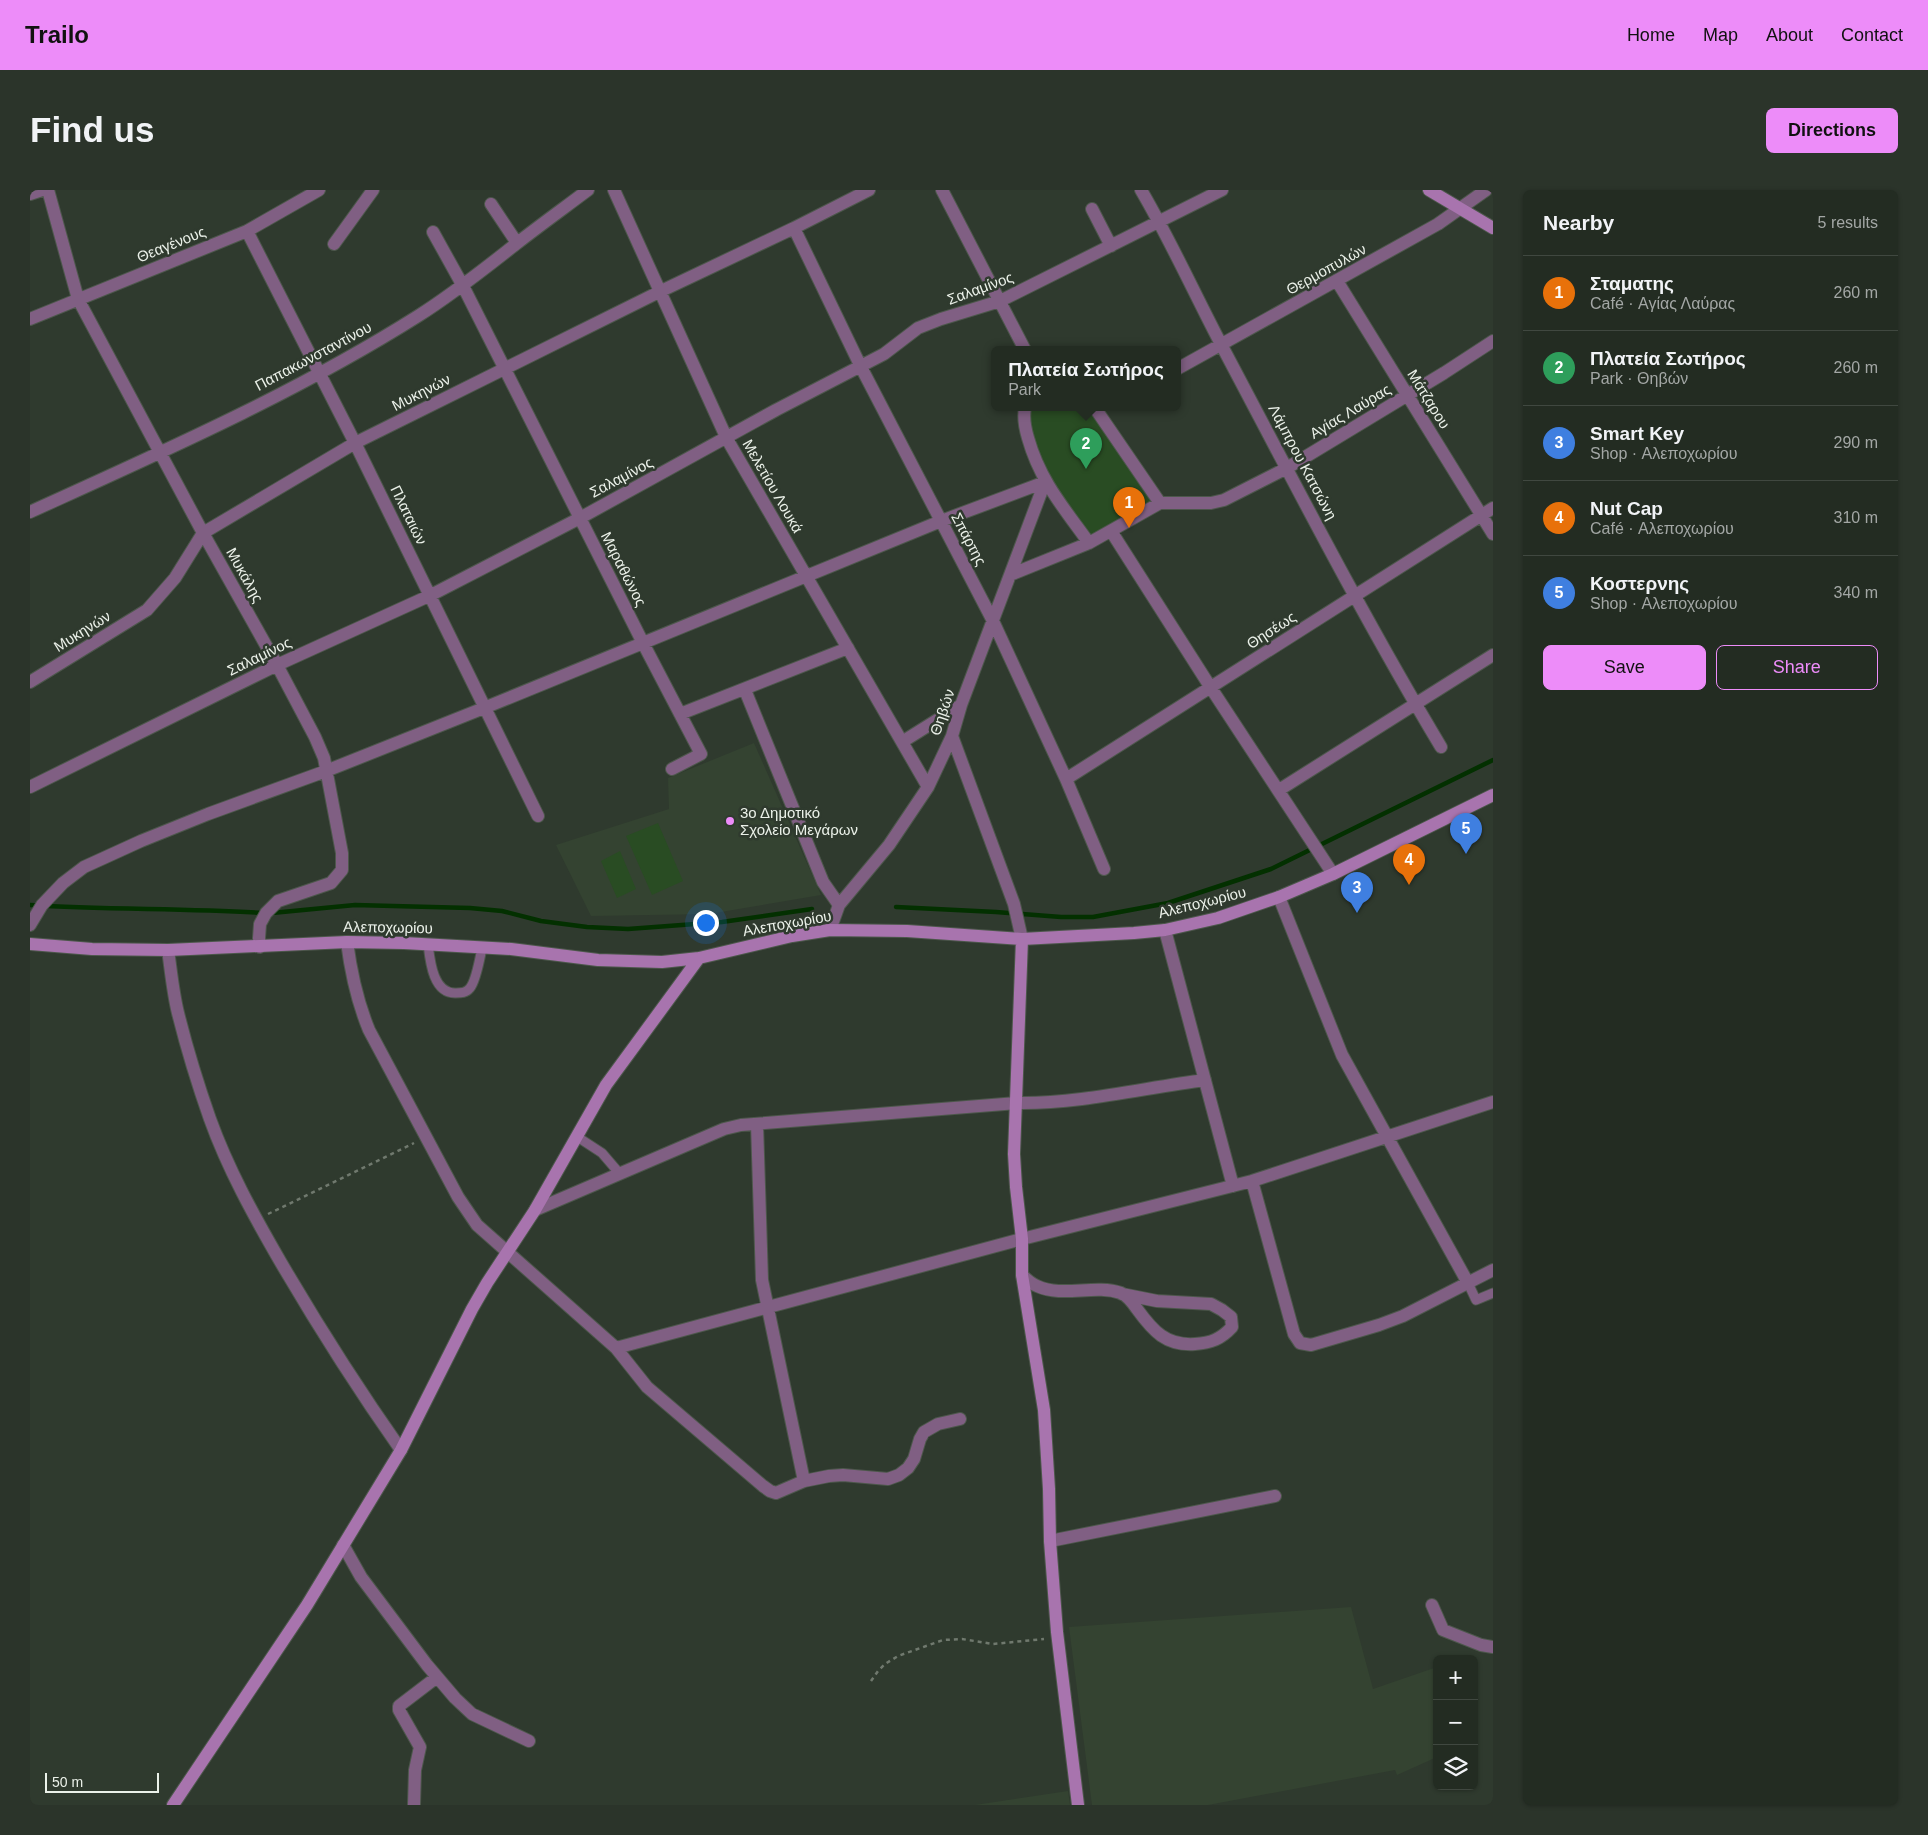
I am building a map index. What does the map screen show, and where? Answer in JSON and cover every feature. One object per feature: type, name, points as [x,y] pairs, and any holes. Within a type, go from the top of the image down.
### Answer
[{"type":"street","points":[[30,194],[42,190]]},
{"type":"street","name":"Μυκάλης","points":[[48,190],[78,299],[203,533],[277,665],[324,758],[342,853],[342,870],[331,883],[278,901],[266,913],[260,924],[260,947]]},
{"type":"street","name":"Θεαγένους","points":[[30,319],[247,230],[319,190]]},
{"type":"street","points":[[334,244],[373,190]]},
{"type":"street","name":"Παπακωνσταντίνου","points":[[30,512],[161,452],[320,374],[418,316],[463,286],[588,190]]},
{"type":"street","name":"Μελετίου Λουκά","points":[[614,190],[727,439],[928,787]]},
{"type":"street","name":"Μυκηνών","points":[[30,682],[147,610],[175,578],[203,533],[355,444],[659,292],[869,190]]},
{"type":"street","points":[[942,190],[1023,346]]},
{"type":"street","name":"Λάμπρου Κατσώνη","points":[[1141,190],[1160,222],[1222,346],[1287,468],[1441,747]]},
{"type":"street","name":"Σαλαμίνος","points":[[30,787],[277,665],[430,595],[580,518],[727,439],[776,410],[861,367],[884,354],[918,328],[1000,301],[1222,190]]},
{"type":"street","points":[[1429,190],[1493,228]]},
{"type":"street","name":"Θερμοπυλών","points":[[1181,368],[1438,224],[1486,190]]},
{"type":"street","points":[[491,204],[517,243]]},
{"type":"street","points":[[1092,209],[1111,246]]},
{"type":"street","name":"Σπάρτης","points":[[794,228],[861,367],[994,621],[1066,779],[1104,869]]},
{"type":"street","name":"Πλαταιών","points":[[247,230],[430,595],[484,708],[514,764],[538,816]]},
{"type":"street","name":"Μαραθώνος","points":[[433,232],[463,286],[701,754],[672,769]]},
{"type":"street","name":"Μάτζαρου","points":[[1336,281],[1493,534]]},
{"type":"street","name":"Αγίας Λαύρας","points":[[1160,503],[1211,503],[1224,500],[1287,468],[1493,341]]},
{"type":"street","points":[[1024,411],[1027,435],[1034,458],[1045,482],[1089,543]]},
{"type":"street","points":[[1010,575],[1089,543],[1160,503],[1100,411]]},
{"type":"street","points":[[30,924],[42,906],[63,883],[84,867],[141,841],[208,814],[326,771],[806,575],[1045,482]]},
{"type":"street","name":"Θηβών","points":[[830,930],[839,906],[890,845],[928,787],[952,736],[961,705],[1045,482]]},
{"type":"street","name":"Θησέως","points":[[1066,779],[1493,508]]},
{"type":"street","points":[[1111,531],[1333,874]]},
{"type":"street","points":[[680,714],[848,648]]},
{"type":"street","points":[[1279,790],[1493,655]]},
{"type":"street","points":[[745,690],[823,882],[839,906]]},
{"type":"street","points":[[902,742],[961,705]]},
{"type":"street","points":[[952,736],[1014,904],[1021,934],[1014,1168],[1022,1239],[1022,1275],[1044,1410],[1050,1541],[1058,1638],[1078,1805]]},
{"type":"street","name":"Αλεποχωρίου","points":[[30,944],[92,949],[168,950],[348,942],[428,944],[511,949],[598,960],[662,962],[699,958],[792,936],[830,930],[1112,935],[1165,930],[1218,918],[1279,897],[1333,874],[1491,800]]},
{"type":"street","points":[[1279,897],[1342,1055],[1468,1283]]},
{"type":"street","points":[[1165,930],[1233,1186]]},
{"type":"street","points":[[348,942],[351,974],[360,1007],[370,1030],[458,1197],[477,1225],[616,1348],[647,1386],[770,1491],[776,1493],[804,1481],[843,1475],[888,1479],[899,1475],[908,1468],[914,1459],[924,1432],[938,1424],[960,1419]]},
{"type":"street","points":[[168,950],[178,1013],[210,1120],[229,1167],[256,1220],[295,1286],[401,1450]]},
{"type":"street","points":[[173,1805],[302,1613],[401,1450],[486,1283],[508,1253],[535,1210],[606,1084],[699,958]]},
{"type":"street","points":[[535,1210],[724,1130],[741,1125],[1017,1103],[1042,1103],[1125,1093],[1205,1080]]},
{"type":"street","points":[[616,1348],[1022,1239],[1252,1181],[1493,1102]]},
{"type":"street","points":[[757,1124],[762,1280],[804,1481]]},
{"type":"street","points":[[1252,1181],[1294,1334],[1300,1343],[1311,1344],[1379,1325],[1429,1304],[1493,1270]]},
{"type":"street","points":[[1022,1275],[1037,1286],[1058,1290],[1095,1289],[1122,1294],[1156,1301],[1211,1304],[1231,1317],[1232,1327],[1223,1337],[1209,1343],[1182,1345],[1168,1341],[1147,1323],[1131,1301],[1122,1294]]},
{"type":"street","points":[[1050,1541],[1275,1496]]},
{"type":"street","points":[[343,1545],[360,1577],[454,1698],[472,1714],[529,1741]]},
{"type":"street","points":[[1432,1605],[1440,1625],[1448,1633],[1465,1638],[1481,1646],[1493,1647]]},
{"type":"street","points":[[414,1805],[415,1770],[420,1747],[399,1710],[399,1706],[437,1677]]},
{"type":"lane","points":[[428,944],[435,978],[446,992],[453,994],[464,993],[473,983],[482,948]]},
{"type":"lane","points":[[576,1136],[602,1153],[620,1174]]},
{"type":"lane","points":[[1468,1283],[1476,1300],[1493,1293]]},
{"type":"path","points":[[256,1220],[426,1136]]},
{"type":"path","points":[[871,1681],[885,1664],[898,1656],[943,1640],[962,1639],[993,1644],[1058,1638]]},
{"type":"shaded area","points":[[754,743],[821,895],[709,914],[591,916],[556,845],[669,809],[668,778]]},
{"type":"shaded area","points":[[1351,1607],[1373,1689],[1433,1668],[1433,1759],[1397,1775],[1395,1770],[1208,1805],[1092,1805],[1069,1627]]},
{"type":"shaded area","points":[[1068,1791],[1070,1805],[975,1805]]},
{"type":"green space","points":[[1029,411],[1090,411],[1154,503],[1090,540],[1047,481],[1026,428]]},
{"type":"green space","points":[[658,823],[683,881],[652,895],[626,836]]},
{"type":"green space","points":[[620,851],[636,889],[617,898],[601,861]]},
{"type":"waterway","points":[[896,907],[1061,917],[1093,917],[1168,903],[1271,869],[1493,760]]},
{"type":"waterway","points":[[30,905],[264,913]]},
{"type":"waterway","points":[[272,913],[355,905],[470,908],[502,911],[541,921],[587,927],[628,929],[722,922],[812,909]]},
{"type":"place","name":"Πλατεία Σωτήρος","points":[[1086,469]]},
{"type":"place","name":"Σταματης","points":[[1129,528]]},
{"type":"place","name":"3ο Δημοτικό Σχολείο Μεγάρων","points":[[730,821]]},
{"type":"place","name":"Κοστερνης","points":[[1466,854]]},
{"type":"place","name":"Nut Cap","points":[[1409,885]]},
{"type":"place","name":"Smart Key","points":[[1357,913]]}]
